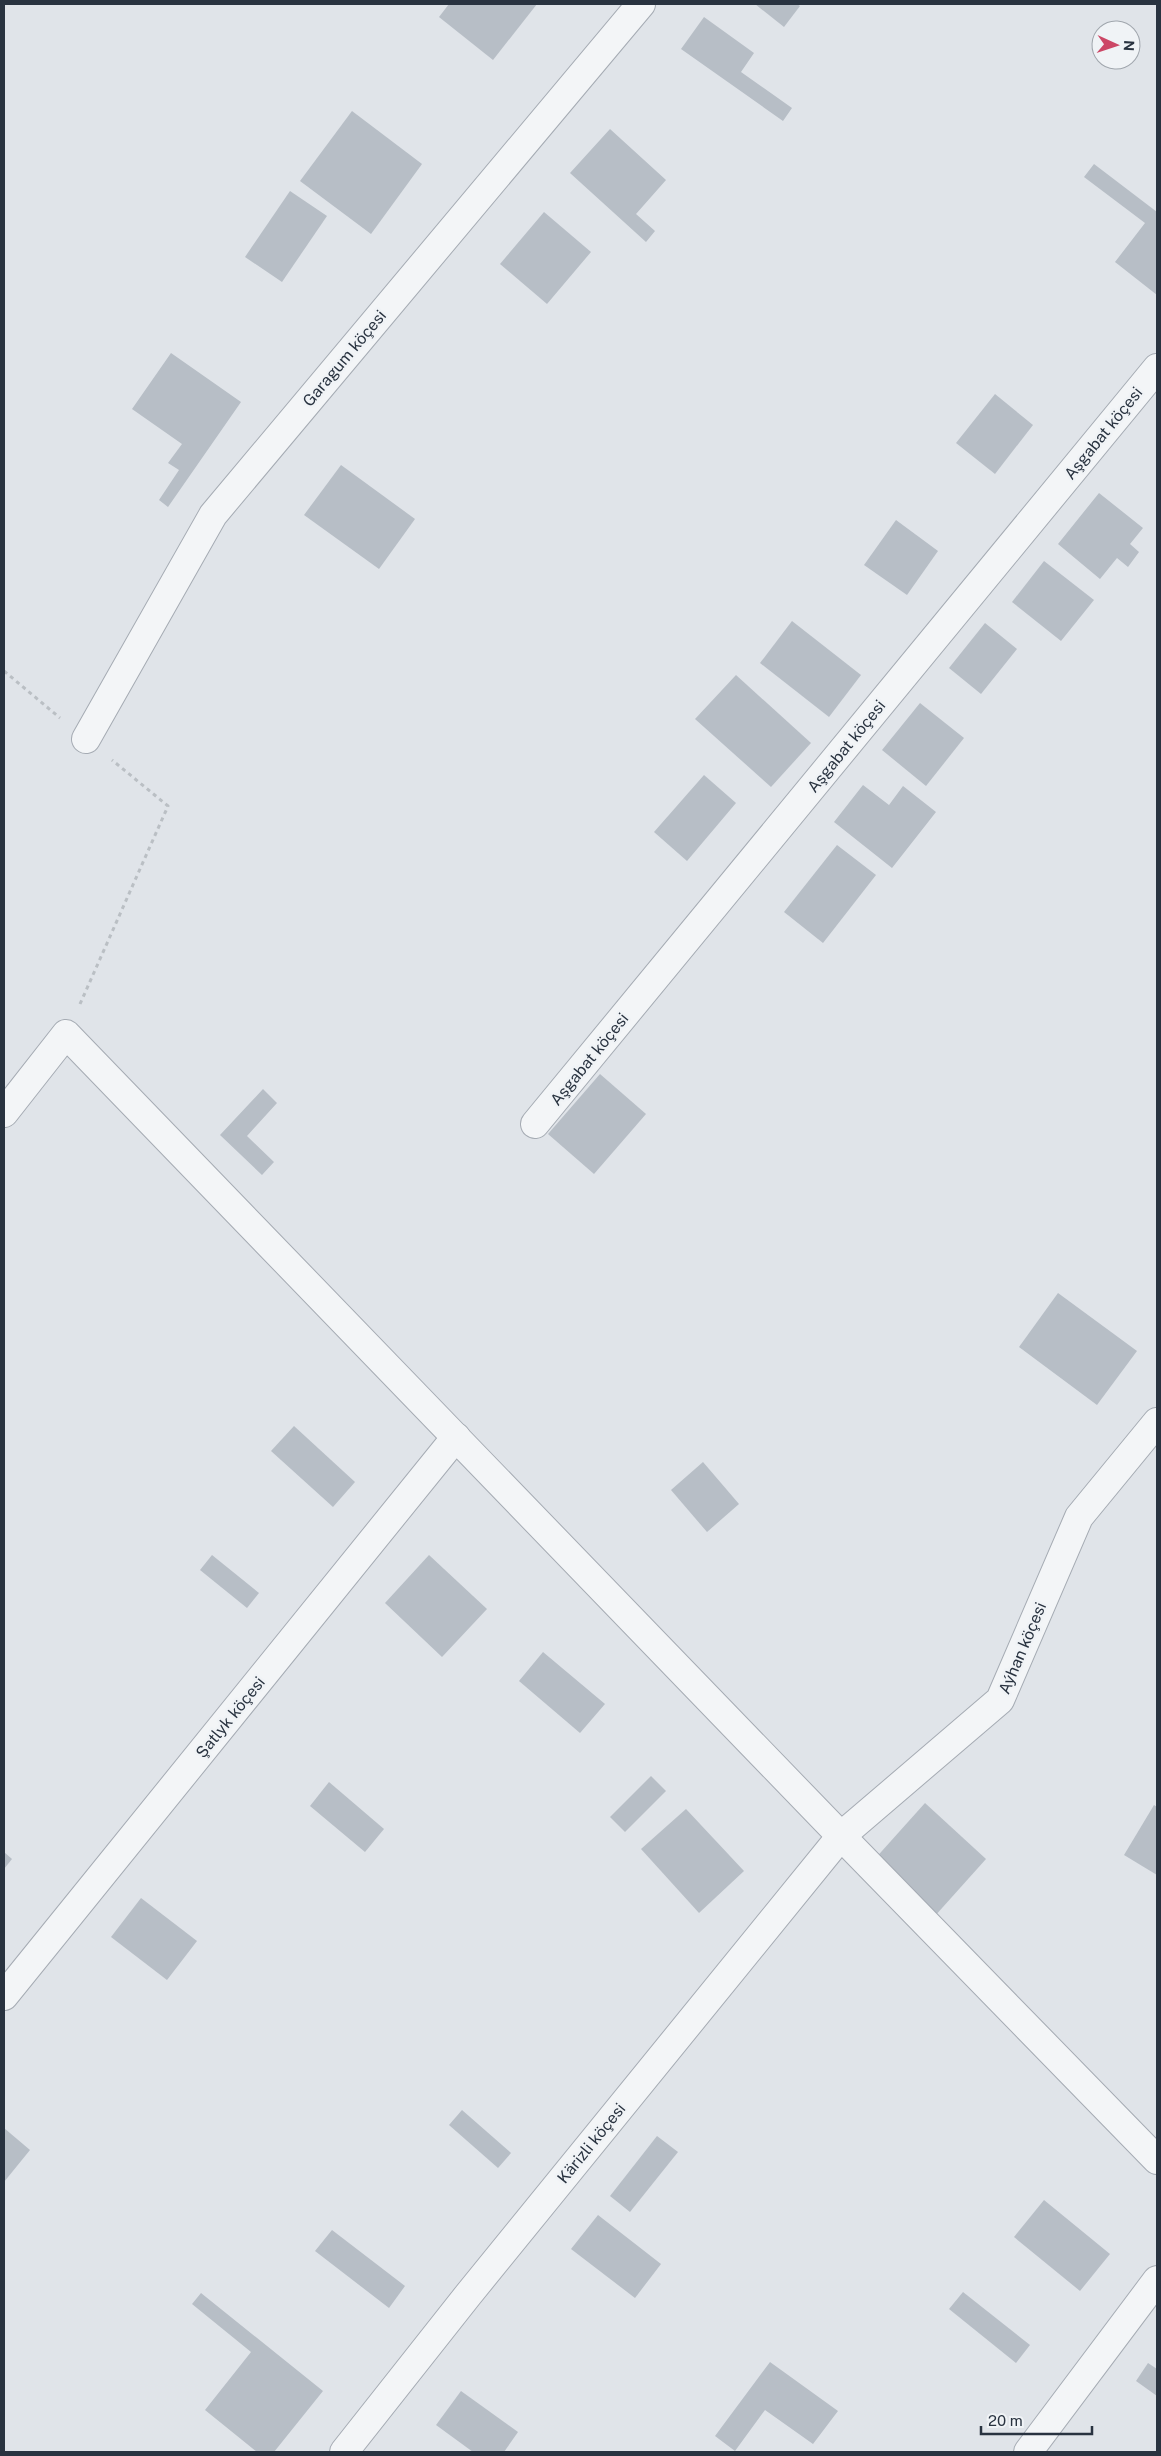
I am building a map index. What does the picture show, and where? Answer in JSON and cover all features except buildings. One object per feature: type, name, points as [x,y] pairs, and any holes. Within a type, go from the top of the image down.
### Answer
[{"type":"street","name":"Garagum köçesi","points":[[86,739],[213,515],[641,4]]},
{"type":"street","name":"Aşgabat köçesi","points":[[535,1124],[1157,368]]},
{"type":"street","points":[[4,1114],[66,1034],[1157,2160]]},
{"type":"street","name":"Aýhan köçesi","points":[[841,1836],[1000,1700],[1079,1517],[1157,1422]]},
{"type":"street","name":"Şatlyk köçesi","points":[[4,1996],[456,1437]]},
{"type":"street","name":"Kärizli köçesi","points":[[344,2452],[468,2295],[841,1836]]},
{"type":"street","points":[[1028,2452],[1157,2280]]},
{"type":"path","points":[[4,671],[168,806],[66,1034]]}]
